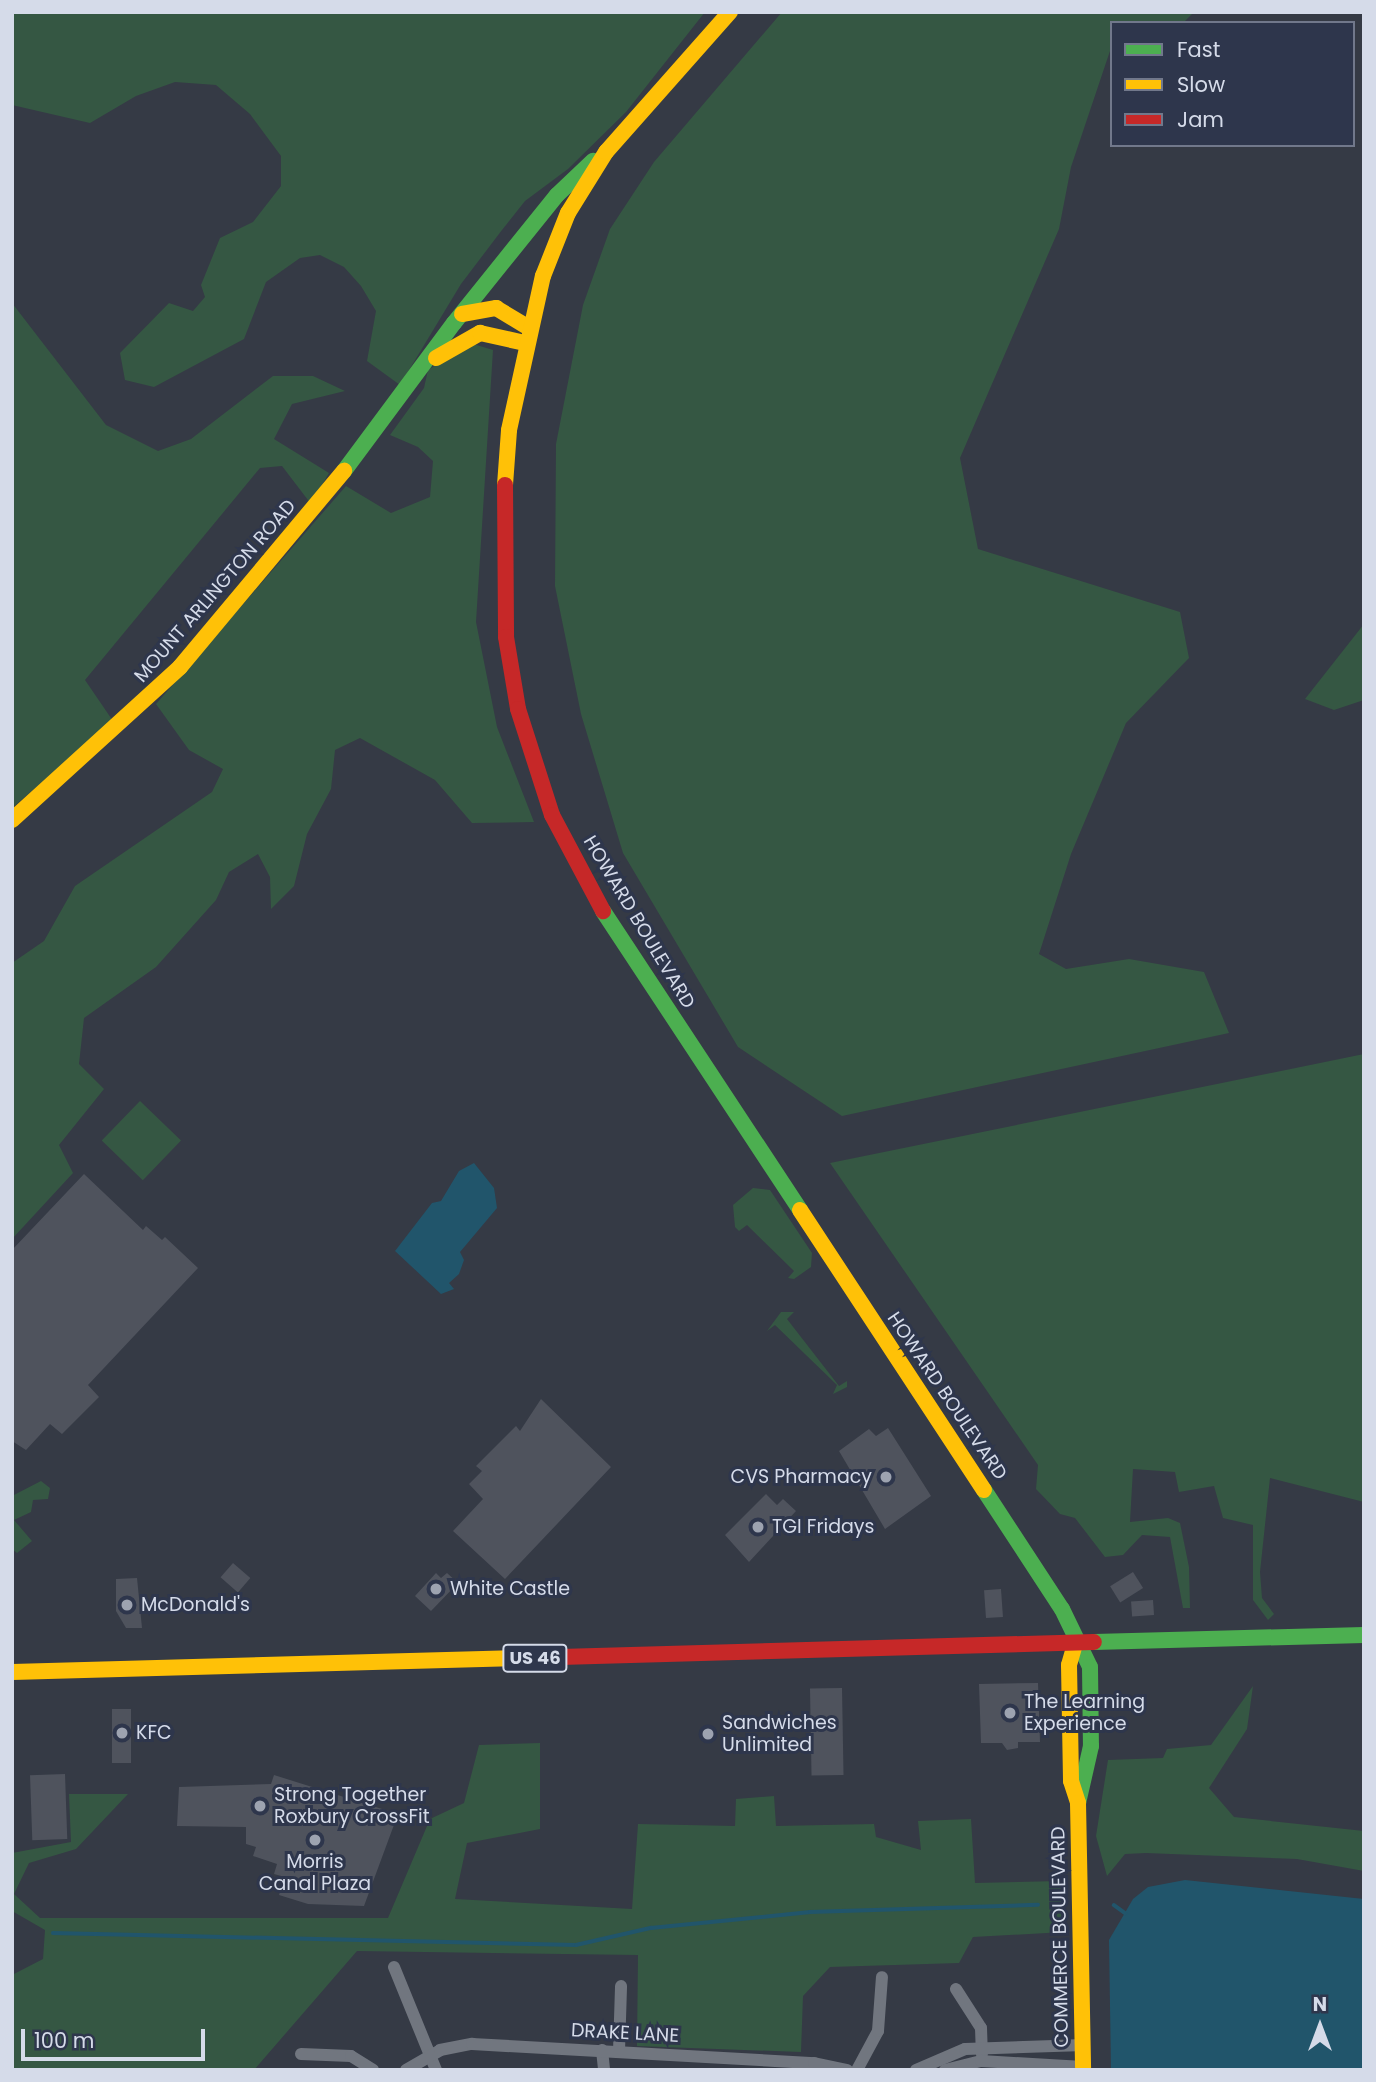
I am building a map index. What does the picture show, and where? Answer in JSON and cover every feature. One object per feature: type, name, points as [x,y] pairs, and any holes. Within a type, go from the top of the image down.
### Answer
[{"type":"main road","name":"HOWARD BOULEVARD","points":[[730,12],[606,152],[568,213],[527,335],[505,477],[503,601],[518,709],[552,814],[589,889],[1062,1609],[1075,1644]]},
{"type":"main road","name":"MOUNT ARLINGTON ROAD","points":[[12,820],[180,667],[426,366],[462,314],[557,195],[606,152]]},
{"type":"main road","points":[[462,314],[496,308],[527,335]]},
{"type":"main road","name":"MOUNT ARLINGTON ROAD","points":[[426,366],[471,335],[527,335]]},
{"type":"main road","name":"US 46","points":[[12,1672],[1364,1635]]},
{"type":"main road","name":"COMMERCE BOULEVARD","points":[[1075,1644],[1069,1665],[1072,1781],[1078,1803],[1083,2068]]},
{"type":"street","points":[[394,1967],[436,2070]]},
{"type":"street","points":[[857,2070],[878,2031],[882,1978]]},
{"type":"street","points":[[619,2051],[621,1986]]},
{"type":"street","points":[[956,1989],[981,2028],[981,2062]]},
{"type":"street","name":"DRAKE LANE","points":[[406,2070],[428,2055],[472,2044],[619,2051],[847,2070]]},
{"type":"street","points":[[916,2070],[983,2046],[1084,2045]]},
{"type":"street","points":[[603,2050],[604,2070]]},
{"type":"street","points":[[301,2054],[351,2056],[373,2070]]},
{"type":"street","points":[[945,2070],[981,2062],[1083,2068]]},
{"type":"green space","points":[[12,12],[705,12],[626,112],[568,169],[525,201],[461,284],[400,385],[367,361],[376,311],[361,286],[344,267],[320,255],[300,258],[266,282],[244,339],[154,387],[125,380],[120,353],[169,303],[193,311],[205,297],[201,285],[220,238],[253,222],[281,186],[281,156],[250,114],[216,85],[175,82],[136,96],[90,123],[12,105]]},
{"type":"green space","points":[[782,12],[1194,12],[1185,21],[1110,21],[1110,51],[1071,167],[1059,229],[960,458],[978,549],[1180,612],[1189,658],[1126,723],[1071,854],[1039,954],[1066,969],[1129,959],[1204,972],[1229,1033],[842,1116],[738,1047],[623,853],[581,714],[555,586],[556,444],[583,305],[610,229],[654,162]]},
{"type":"green space","points":[[12,303],[106,425],[158,451],[191,439],[273,376],[313,376],[345,391],[292,404],[274,439],[329,473],[311,504],[282,466],[260,468],[85,680],[113,721],[12,808]]},
{"type":"green space","points":[[470,343],[493,350],[476,622],[497,727],[534,822],[472,823],[435,780],[360,738],[335,750],[331,789],[307,834],[294,886],[271,909],[270,877],[258,854],[229,872],[216,900],[156,967],[84,1018],[79,1064],[104,1089],[59,1145],[73,1173],[12,1239],[12,963],[44,941],[75,886],[212,792],[223,769],[189,750],[156,704],[346,486],[391,513],[430,497],[433,461],[418,447],[390,435],[424,388],[428,370]]},
{"type":"green space","points":[[1364,624],[1364,700],[1334,710],[1305,699]]},
{"type":"green space","points":[[1364,1054],[1364,1502],[1270,1478],[1260,1572],[1262,1598],[1274,1614],[1268,1620],[1253,1600],[1253,1525],[1223,1518],[1214,1486],[1179,1492],[1175,1472],[1133,1469],[1130,1522],[1168,1518],[1180,1523],[1189,1567],[1190,1608],[1183,1608],[1170,1537],[1142,1535],[1123,1555],[1105,1557],[1075,1518],[1060,1514],[1036,1489],[1038,1465],[830,1163]]},
{"type":"green space","points":[[140,1101],[181,1141],[143,1180],[102,1141]]},
{"type":"green space","points":[[753,1188],[770,1190],[812,1253],[811,1267],[794,1279],[788,1278],[794,1271],[747,1225],[739,1231],[735,1227],[733,1205]]},
{"type":"green space","points":[[781,1312],[794,1312],[787,1319],[839,1386],[847,1381],[847,1387],[833,1394],[837,1385],[775,1325],[767,1331]]},
{"type":"green space","points":[[41,1481],[50,1488],[48,1499],[33,1500],[31,1512],[14,1520],[32,1541],[17,1553],[12,1549],[12,1496]]},
{"type":"green space","points":[[1253,1686],[1247,1729],[1209,1788],[1234,1817],[1364,1831],[1364,1871],[1297,1859],[1146,1853],[1125,1854],[1107,1876],[1096,1836],[1108,1760],[1163,1758],[1167,1749],[1211,1745]]},
{"type":"green space","points":[[540,1743],[540,1829],[467,1843],[455,1899],[632,1909],[638,1824],[735,1826],[736,1799],[774,1796],[776,1826],[874,1824],[876,1837],[921,1850],[918,1821],[971,1819],[975,1883],[1061,1881],[1064,1932],[973,1937],[959,1963],[830,1967],[803,1996],[801,2052],[637,2046],[638,1955],[357,1951],[254,2070],[12,2070],[12,1975],[43,1959],[45,1930],[12,1911],[12,1853],[71,1842],[69,1794],[128,1794],[76,1849],[29,1863],[14,1894],[40,1918],[388,1918],[430,1819],[464,1803],[479,1745]]},
{"type":"water","points":[[474,1163],[494,1188],[497,1208],[460,1252],[464,1260],[459,1274],[449,1283],[454,1289],[441,1294],[395,1251],[432,1203],[441,1201],[459,1171]]},
{"type":"water","points":[[1185,1880],[1364,1899],[1364,2070],[1111,2070],[1109,1940],[1133,1899],[1148,1887]]},
{"type":"building","points":[[84,1174],[143,1230],[146,1226],[162,1240],[165,1237],[198,1268],[88,1385],[99,1397],[62,1434],[50,1424],[26,1450],[12,1441],[12,1250]]},
{"type":"building","points":[[541,1399],[611,1467],[505,1579],[453,1531],[483,1499],[469,1484],[482,1471],[476,1466],[516,1426],[520,1431]]},
{"type":"building","name":"CVS Pharmacy","points":[[888,1428],[931,1496],[885,1529],[839,1451],[869,1429],[876,1436]]},
{"type":"building","name":"TGI Fridays","points":[[766,1494],[777,1505],[783,1499],[796,1511],[749,1562],[725,1535]]},
{"type":"building","points":[[233,1563],[250,1578],[238,1592],[221,1577]]},
{"type":"building","points":[[1133,1572],[1143,1588],[1120,1602],[1110,1586]]},
{"type":"building","name":"White Castle","points":[[436,1573],[441,1578],[447,1573],[458,1583],[431,1611],[415,1596]]},
{"type":"building","name":"McDonald's","points":[[137,1578],[142,1628],[126,1628],[116,1611],[116,1579]]},
{"type":"building","points":[[1001,1589],[1003,1617],[986,1618],[984,1590]]},
{"type":"building","points":[[1153,1600],[1154,1615],[1132,1616],[1131,1602]]},
{"type":"building","name":"The Learning Experience","points":[[1038,1683],[1040,1742],[1018,1742],[1018,1748],[1007,1750],[1002,1743],[981,1743],[979,1684]]},
{"type":"building","points":[[842,1688],[844,1775],[812,1776],[810,1689]]},
{"type":"building","name":"KFC","points":[[112,1709],[131,1709],[131,1763],[112,1763]]},
{"type":"building","points":[[65,1774],[67,1839],[32,1840],[30,1775]]},
{"type":"building","name":"Morris Canal Plaza","points":[[274,1775],[398,1814],[364,1906],[308,1904],[279,1895],[285,1877],[274,1874],[277,1864],[253,1856],[256,1847],[246,1844],[246,1827],[177,1826],[179,1787],[271,1784]]},
{"type":"waterway","points":[[53,1933],[576,1945],[651,1928],[810,1912],[1038,1905]]},
{"type":"waterway","points":[[1114,1905],[1125,1913]]},
{"type":"traffic: fast","points":[[344,471],[454,323],[557,195],[593,161]]},
{"type":"traffic: fast","points":[[603,911],[800,1210]]},
{"type":"traffic: fast","points":[[984,1490],[1062,1609],[1090,1667],[1091,1746],[1078,1803]]},
{"type":"traffic: fast","points":[[1094,1642],[1364,1635]]},
{"type":"traffic: slow","points":[[505,485],[509,430],[543,276],[568,213],[606,152],[730,12]]},
{"type":"traffic: slow","points":[[462,314],[496,308],[529,328]]},
{"type":"traffic: slow","points":[[436,358],[480,333],[525,343]]},
{"type":"traffic: slow","points":[[12,820],[180,667],[344,471]]},
{"type":"traffic: slow","points":[[800,1210],[984,1490]]},
{"type":"traffic: slow","points":[[1075,1644],[1069,1665],[1071,1781],[1078,1803],[1083,2070]]},
{"type":"traffic: slow","points":[[12,1672],[560,1657]]},
{"type":"traffic: jam","points":[[505,485],[506,637],[518,709],[552,815],[603,911]]},
{"type":"traffic: jam","points":[[560,1657],[1094,1642]]},
{"type":"place","name":"CVS Pharmacy","points":[[886,1477]]},
{"type":"place","name":"TGI Fridays","points":[[758,1527]]},
{"type":"place","name":"White Castle","points":[[436,1589]]},
{"type":"place","name":"McDonald's","points":[[127,1605]]},
{"type":"place","name":"The Learning Experience","points":[[1010,1713]]},
{"type":"place","name":"KFC","points":[[122,1733]]},
{"type":"place","name":"Sandwiches Unlimited","points":[[708,1734]]},
{"type":"place","name":"Strong Together Roxbury CrossFit","points":[[260,1806]]},
{"type":"place","name":"Morris Canal Plaza","points":[[315,1840]]}]
